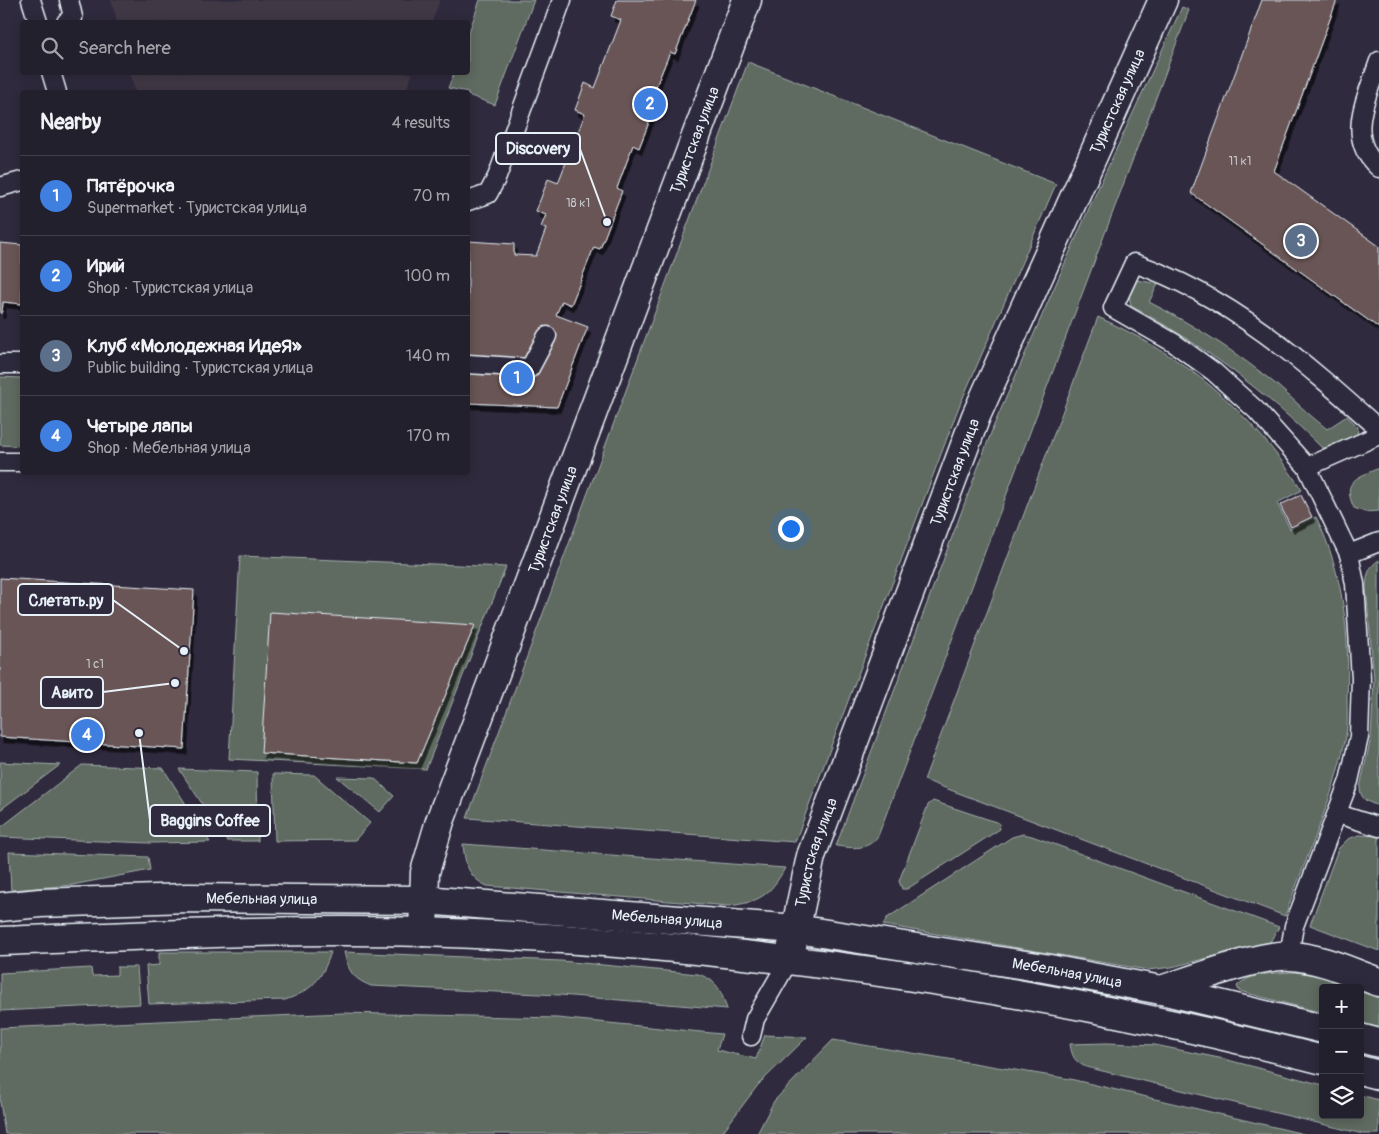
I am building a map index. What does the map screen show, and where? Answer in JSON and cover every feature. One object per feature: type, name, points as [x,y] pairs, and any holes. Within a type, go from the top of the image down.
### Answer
[{"type":"street","name":"Туристская улица","points":[[423,932],[425,872],[440,821],[747,0]]},
{"type":"street","name":"Туристская улица","points":[[789,960],[811,856],[976,416],[1163,0]]},
{"type":"street","name":"Мебельная улица","points":[[0,907],[40,903],[187,898],[424,900],[796,929],[1044,968],[1162,990],[1319,1027]]},
{"type":"street","name":"Мебельная улица","points":[[0,941],[189,933],[423,932],[641,946],[854,968],[1039,999],[1246,1041],[1319,1059]]},
{"type":"street","points":[[1162,990],[1265,958],[1289,955],[1317,960],[1379,982]]},
{"type":"street","points":[[1364,1039],[1379,1043]]},
{"type":"street","points":[[1364,1071],[1379,1075]]},
{"type":"lane","points":[[31,0],[37,20]]},
{"type":"lane","points":[[69,0],[74,18],[70,20]]},
{"type":"lane","points":[[470,200],[488,194],[497,177],[562,0]]},
{"type":"lane","points":[[1379,61],[1360,126],[1362,147],[1369,159],[1379,168]]},
{"type":"lane","points":[[52,75],[56,90]]},
{"type":"lane","points":[[0,187],[20,182]]},
{"type":"lane","points":[[1289,955],[1294,926],[1349,782],[1359,737],[1361,689],[1355,584],[1349,554],[1307,467],[1256,410],[1214,372],[1174,343],[1113,308],[1134,263],[1165,274],[1210,296],[1244,317],[1280,344],[1379,428]]},
{"type":"lane","points":[[470,364],[530,368],[547,336]]},
{"type":"lane","points":[[0,364],[20,364]]},
{"type":"lane","points":[[1307,467],[1379,435]]},
{"type":"lane","points":[[0,462],[20,462]]},
{"type":"lane","points":[[1349,554],[1379,542]]},
{"type":"lane","points":[[1338,814],[1379,827]]},
{"type":"lane","points":[[751,1036],[755,1019],[789,960]]},
{"type":"shaded area","points":[[111,0],[440,0],[433,20],[116,20]]},
{"type":"shaded area","points":[[131,75],[412,75],[406,90],[134,90]]},
{"type":"green space","points":[[480,0],[534,0],[495,105],[470,96],[470,90],[448,88],[453,75],[470,75],[470,29]]},
{"type":"green space","points":[[1182,7],[1189,10],[878,836],[874,841],[864,846],[854,848],[836,846],[994,425],[1090,206]]},
{"type":"green space","points":[[748,62],[1056,184],[958,409],[795,842],[467,818]]},
{"type":"green space","points":[[1137,280],[1158,284],[1149,302],[1183,320],[1247,362],[1278,386],[1327,429],[1347,416],[1358,427],[1357,437],[1334,447],[1322,448],[1278,407],[1232,370],[1183,336],[1131,306],[1129,295]]},
{"type":"green space","points":[[1098,317],[1160,350],[1187,368],[1237,410],[1282,461],[1302,490],[1277,503],[1290,529],[1316,517],[1333,561],[1339,583],[1346,629],[1348,675],[1347,731],[1341,759],[1327,805],[1285,916],[924,780]]},
{"type":"green space","points":[[0,377],[20,378],[20,446],[0,445]]},
{"type":"green space","points":[[1379,468],[1379,511],[1365,512],[1354,508],[1349,491],[1353,481]]},
{"type":"green space","points":[[240,556],[506,567],[426,769],[229,759]]},
{"type":"green space","points":[[1379,560],[1379,806],[1363,798],[1360,787],[1371,738],[1374,679],[1366,587],[1372,565]]},
{"type":"green space","points":[[0,762],[60,765],[0,810]]},
{"type":"green space","points":[[82,765],[163,768],[210,842],[150,843],[0,837],[0,828]]},
{"type":"green space","points":[[179,769],[257,772],[258,841],[227,841]]},
{"type":"green space","points":[[273,774],[314,775],[370,823],[355,840],[275,841]]},
{"type":"green space","points":[[337,777],[374,778],[394,796],[380,812]]},
{"type":"green space","points":[[933,801],[999,823],[1000,829],[907,889],[902,889],[899,881],[928,805]]},
{"type":"green space","points":[[1023,834],[1279,927],[1270,942],[1172,967],[1148,970],[883,925],[887,918],[1012,837]]},
{"type":"green space","points":[[1359,835],[1379,836],[1379,951],[1310,925],[1338,849],[1348,839]]},
{"type":"green space","points":[[463,844],[785,868],[774,885],[763,896],[749,902],[729,906],[487,886],[472,874],[466,864]]},
{"type":"green space","points":[[9,852],[148,857],[150,870],[72,885],[11,890]]},
{"type":"green space","points":[[159,952],[331,952],[324,970],[315,983],[285,1000],[149,1004],[146,966],[159,965]]},
{"type":"green space","points":[[344,952],[561,961],[698,974],[714,983],[727,1009],[560,995],[371,986],[352,974]]},
{"type":"green space","points":[[117,967],[137,967],[140,1004],[0,1011],[0,973],[91,968],[92,976],[117,975]]},
{"type":"green space","points":[[1293,972],[1318,975],[1342,984],[1319,984],[1319,1012],[1239,991],[1237,986],[1249,978],[1271,973]]},
{"type":"green space","points":[[1364,992],[1379,998],[1379,1028],[1364,1024]]},
{"type":"green space","points":[[343,1013],[557,1018],[722,1034],[717,1050],[756,1059],[765,1035],[807,1037],[758,1085],[721,1134],[5,1134],[0,1102],[0,1028]]},
{"type":"green space","points":[[833,1040],[1070,1079],[1304,1134],[757,1134],[774,1101]]},
{"type":"green space","points":[[1070,1044],[1155,1045],[1224,1059],[1319,1084],[1319,1119],[1364,1119],[1364,1096],[1379,1100],[1379,1134],[1363,1134],[1086,1067],[1075,1058]]},
{"type":"building","points":[[617,0],[696,0],[675,54],[670,52],[659,79],[654,92],[660,94],[639,148],[633,145],[617,188],[622,191],[600,249],[594,247],[571,305],[562,301],[556,315],[588,327],[557,407],[470,403],[470,241],[514,244],[514,255],[536,256],[546,229],[541,227],[546,215],[536,211],[548,179],[558,183],[585,114],[575,110],[585,83],[595,88],[621,20],[611,16]]},
{"type":"building","points":[[1262,0],[1337,0],[1274,171],[1379,246],[1379,328],[1191,193]]},
{"type":"building","points":[[0,243],[20,245],[20,304],[3,302],[2,313],[0,313]]},
{"type":"building","points":[[1301,495],[1312,517],[1291,527],[1280,505]]},
{"type":"building","points":[[0,578],[194,590],[184,749],[0,737]]},
{"type":"building","points":[[270,612],[475,625],[417,763],[261,753]]},
{"type":"place","name":"Ирий","points":[[650,104]]},
{"type":"place","name":"Discovery","points":[[607,222]]},
{"type":"place","name":"Клуб «Молодежная ИдеЯ»","points":[[1301,241]]},
{"type":"place","name":"Пятёрочка","points":[[517,378]]},
{"type":"place","name":"Слетать.ру","points":[[184,651]]},
{"type":"place","name":"Авито","points":[[175,683]]},
{"type":"place","name":"Baggins Coffee","points":[[139,733]]},
{"type":"place","name":"Четыре лапы","points":[[87,735]]}]
